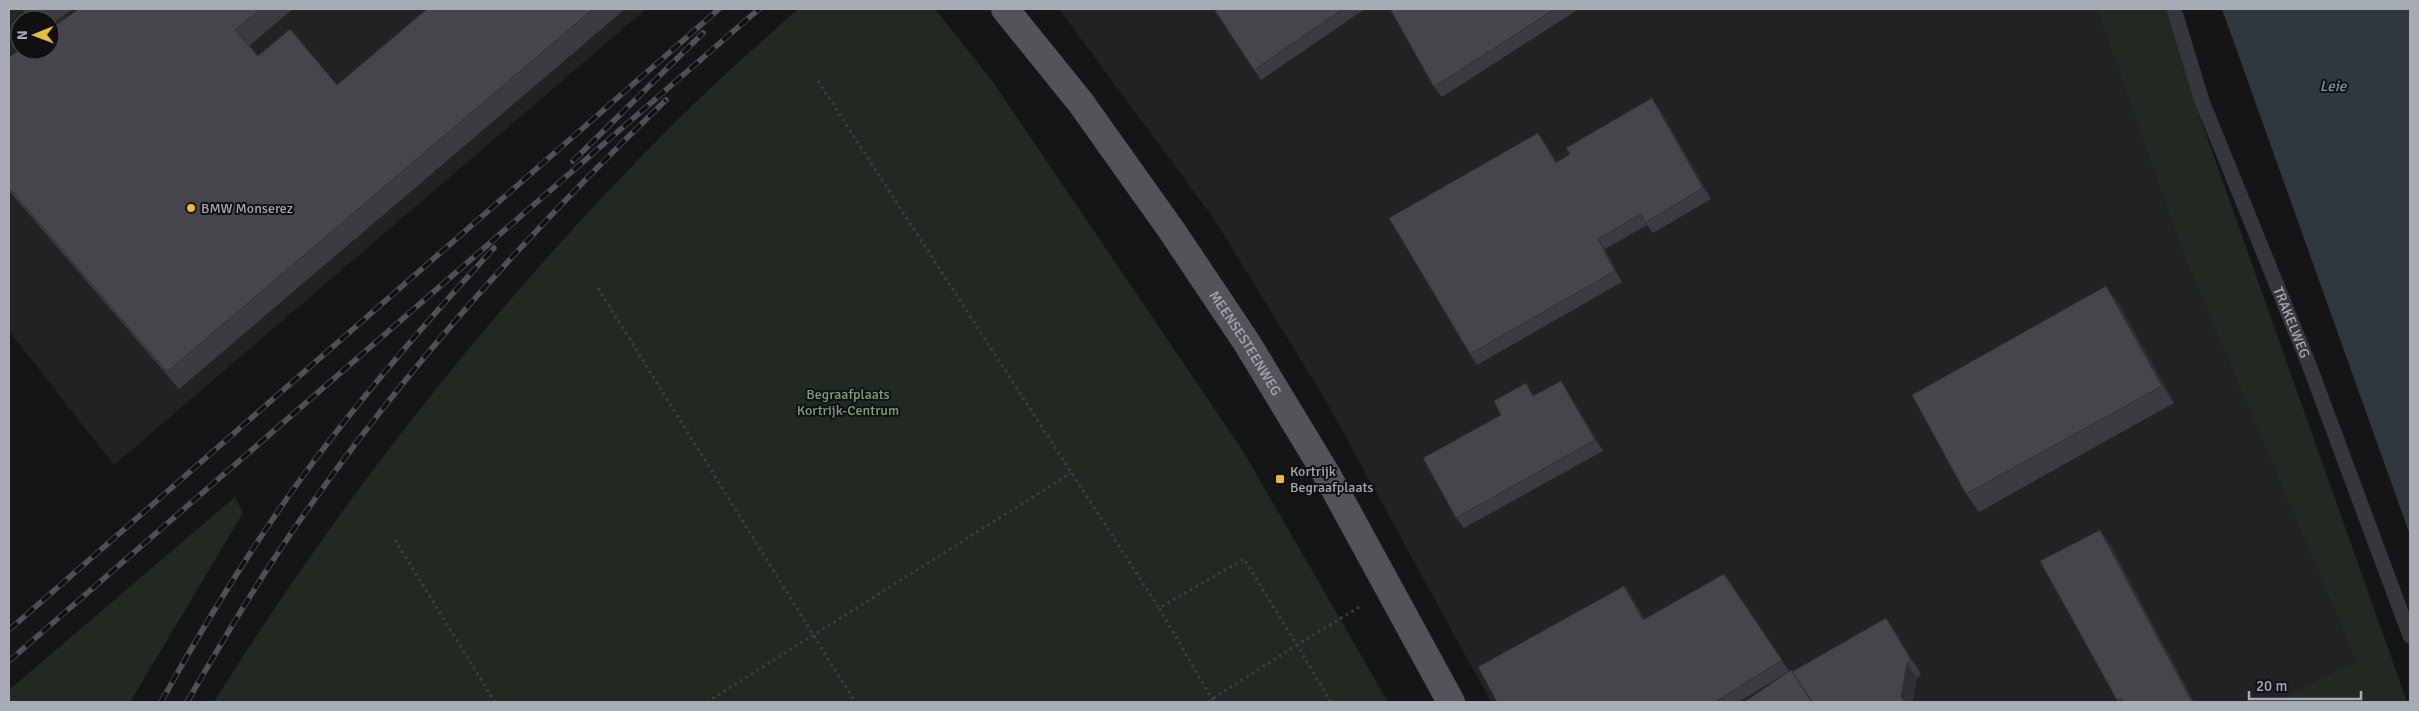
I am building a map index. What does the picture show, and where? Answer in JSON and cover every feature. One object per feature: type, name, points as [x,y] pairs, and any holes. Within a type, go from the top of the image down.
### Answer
[{"type":"main road","name":"MEENSESTEENWEG","points":[[1005,9],[1081,103],[1172,231],[1248,343],[1327,475],[1451,702]]},
{"type":"lane","name":"TRAKELWEG","points":[[2174,9],[2202,101],[2308,362],[2410,636]]},
{"type":"path","points":[[818,81],[1159,608],[1213,701]]},
{"type":"path","points":[[598,288],[855,702]]},
{"type":"path","points":[[707,702],[1071,473]]},
{"type":"path","points":[[395,540],[495,702]]},
{"type":"path","points":[[1159,608],[1244,559],[1331,702]]},
{"type":"path","points":[[1208,702],[1213,701],[1297,645],[1389,589]]},
{"type":"shaded area","points":[[117,9],[646,9],[114,465],[9,331],[9,83],[43,60],[60,60],[60,48]]},
{"type":"shaded area","points":[[1059,9],[2097,9],[2183,253],[2356,661],[2275,702],[1491,702],[1326,401],[1214,219]]},
{"type":"green space","points":[[9,9],[117,9],[60,48],[60,10],[10,10],[10,60],[43,60],[9,83]]},
{"type":"green space","name":"Begraafplaats Kortrijk-Centrum","points":[[798,9],[935,9],[993,82],[1243,451],[1388,702],[214,702],[266,621],[321,541],[439,385],[501,310],[632,166],[712,86]]},
{"type":"green space","points":[[2097,9],[2167,9],[2201,120],[2407,702],[2275,702],[2356,661],[2183,253]]},
{"type":"green space","points":[[235,497],[243,513],[130,702],[9,702],[9,690]]},
{"type":"water","name":"Leie","points":[[2222,9],[2410,9],[2410,535]]},
{"type":"building","name":"BMW Monserez","points":[[79,9],[261,9],[235,30],[258,56],[290,29],[337,85],[427,9],[593,9],[167,372],[9,188],[9,57],[10,60],[60,60],[60,22]]},
{"type":"building","points":[[1214,9],[1343,9],[1254,70]]},
{"type":"building","points":[[1390,9],[1555,9],[1434,87]]},
{"type":"building","points":[[1652,98],[1703,188],[1645,223],[1641,214],[1598,239],[1615,271],[1470,354],[1389,218],[1538,133],[1556,163],[1570,154],[1566,148]]},
{"type":"building","points":[[2106,286],[2162,386],[1966,494],[1912,395]]},
{"type":"building","points":[[1561,381],[1595,440],[1456,518],[1423,458],[1501,415],[1494,401],[1526,383],[1533,396]]},
{"type":"building","points":[[2100,530],[2192,702],[2123,702],[2121,698],[2117,700],[2040,561]]},
{"type":"building","points":[[1724,574],[1782,660],[1715,702],[1497,702],[1478,667],[1624,586],[1643,620]]},
{"type":"building","points":[[1886,618],[1911,660],[1907,663],[1901,697],[1905,702],[1812,702],[1792,672]]},
{"type":"building","points":[[1791,670],[1812,702],[1744,702]]},
{"type":"railway","points":[[9,630],[719,9]]},
{"type":"railway","points":[[9,661],[759,9]]},
{"type":"railway","points":[[573,161],[703,33]]},
{"type":"railway","points":[[187,702],[281,548],[315,499],[395,393],[481,291],[526,242],[666,100]]},
{"type":"railway","points":[[161,702],[192,647],[259,539],[318,455],[391,364],[494,248]]},
{"type":"place","name":"BMW Monserez","points":[[191,208]]},
{"type":"place","name":"Kortrijk Begraafplaats","points":[[1280,479]]}]
